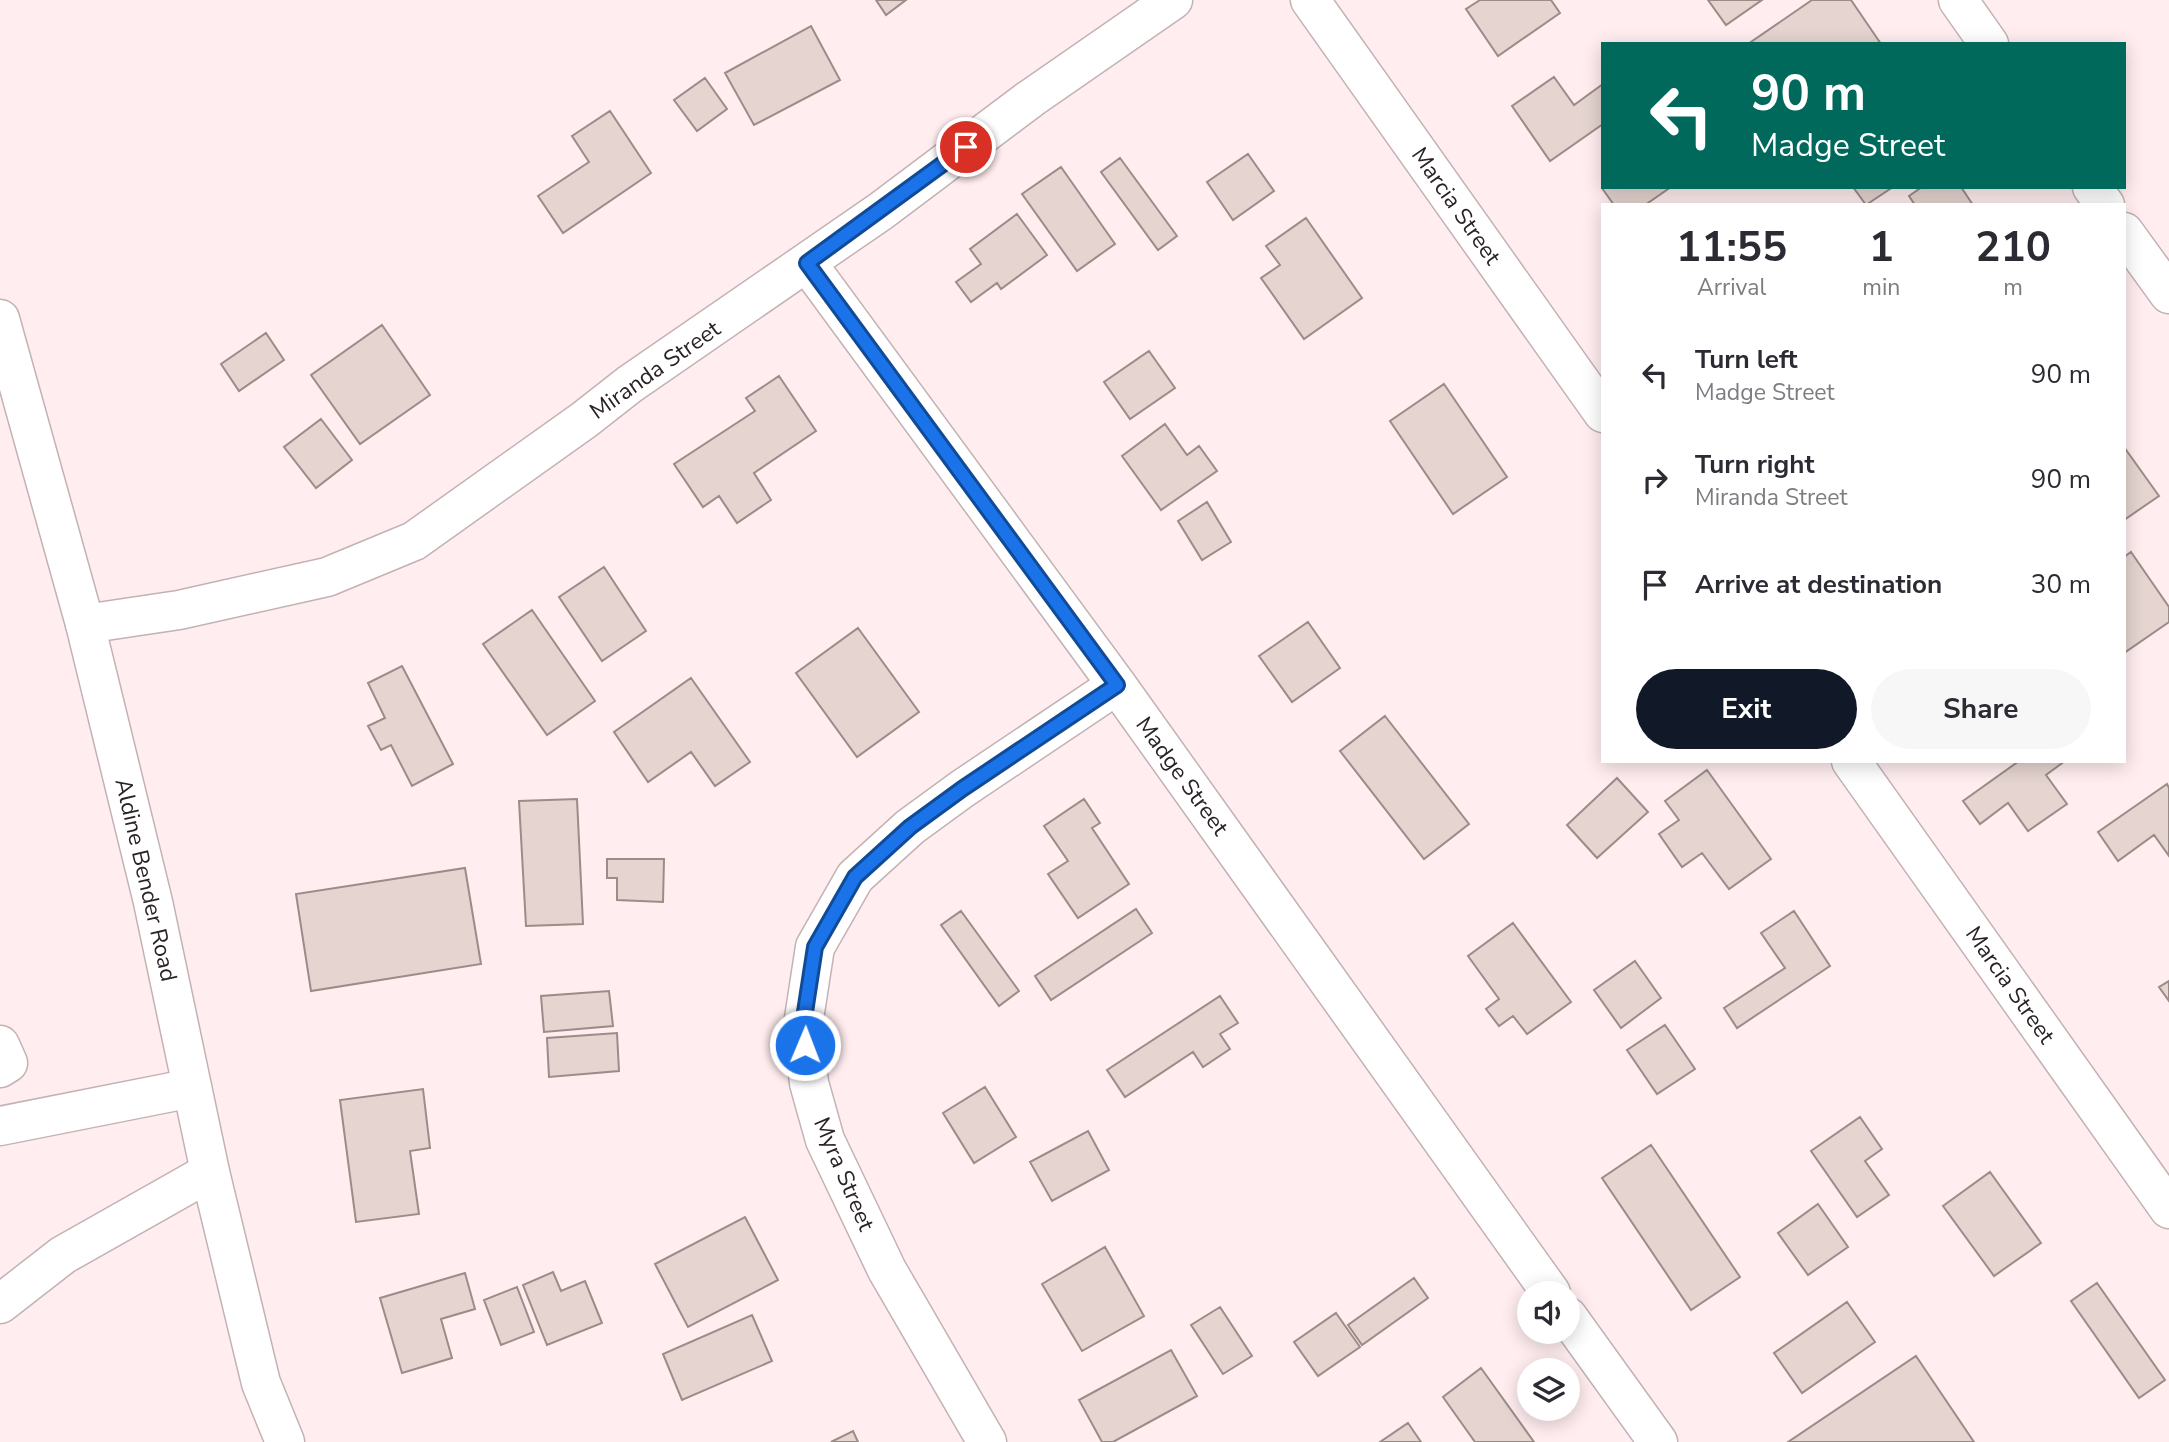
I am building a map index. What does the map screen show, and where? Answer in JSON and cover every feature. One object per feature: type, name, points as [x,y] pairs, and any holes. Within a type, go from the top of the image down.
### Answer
[{"type":"street","name":"Miranda Street","points":[[85,624],[179,610],[327,578],[414,541],[630,384],[881,211],[1030,99],[1173,0]]},
{"type":"street","name":"Marcia Street","points":[[1310,0],[1601,409]]},
{"type":"street","points":[[1958,0],[1988,42]]},
{"type":"street","points":[[2126,235],[2169,294]]},
{"type":"street","name":"Madge Street","points":[[807,263],[1117,685],[1542,1281]]},
{"type":"street","name":"Aldine Bender Road","points":[[0,319],[85,624],[153,901],[210,1172],[261,1384],[285,1442]]},
{"type":"street","name":"Myra Street","points":[[988,1442],[887,1270],[825,1140],[809,1083],[803,1025],[815,947],[855,877],[910,827],[1117,685]]},
{"type":"street","name":"Marcia Street","points":[[1852,763],[2169,1209]]},
{"type":"street","points":[[0,1045],[8,1063],[0,1068]]},
{"type":"street","points":[[0,1126],[192,1088]]},
{"type":"street","points":[[0,1304],[63,1255],[210,1172]]},
{"type":"street","points":[[1580,1334],[1658,1442]]},
{"type":"building","points":[[876,0],[906,0],[886,15]]},
{"type":"building","points":[[1480,0],[1551,0],[1560,13],[1498,56],[1466,9]]},
{"type":"building","points":[[1708,0],[1762,0],[1726,25]]},
{"type":"building","points":[[1812,0],[1851,0],[1880,42],[1751,42]]},
{"type":"building","points":[[811,26],[840,80],[754,125],[725,73]]},
{"type":"building","points":[[1554,77],[1574,105],[1601,85],[1601,125],[1550,161],[1512,106]]},
{"type":"building","points":[[705,78],[727,109],[697,131],[674,100]]},
{"type":"building","points":[[610,111],[651,173],[563,233],[538,196],[589,162],[572,136]]},
{"type":"building","points":[[1248,154],[1274,191],[1233,220],[1207,182]]},
{"type":"building","points":[[1120,158],[1177,236],[1158,250],[1101,172]]},
{"type":"building","points":[[1061,167],[1115,244],[1077,271],[1022,194]]},
{"type":"building","points":[[1603,189],[1668,189],[1648,203],[1613,203]]},
{"type":"building","points":[[1854,189],[1890,189],[1869,203],[1865,203]]},
{"type":"building","points":[[1919,189],[1962,189],[1972,203],[1914,203],[1909,196]]},
{"type":"building","points":[[1017,214],[1047,255],[1001,289],[997,283],[971,302],[956,282],[981,264],[970,249]]},
{"type":"building","points":[[1306,218],[1362,298],[1304,339],[1261,278],[1280,265],[1266,246]]},
{"type":"building","points":[[382,325],[430,395],[360,444],[311,375]]},
{"type":"building","points":[[266,333],[284,360],[239,391],[221,364]]},
{"type":"building","points":[[1149,351],[1175,388],[1130,419],[1104,382]]},
{"type":"building","points":[[779,376],[816,431],[754,473],[771,500],[737,523],[719,496],[703,507],[674,464],[755,411],[746,398]]},
{"type":"building","points":[[1444,384],[1507,477],[1453,514],[1390,421]]},
{"type":"building","points":[[321,419],[352,460],[316,488],[284,447]]},
{"type":"building","points":[[1165,424],[1187,455],[1199,446],[1217,471],[1161,510],[1122,456]]},
{"type":"building","points":[[2126,450],[2159,496],[2126,519]]},
{"type":"building","points":[[1207,502],[1231,542],[1202,560],[1178,521]]},
{"type":"building","points":[[2131,552],[2169,607],[2169,622],[2126,652],[2126,556]]},
{"type":"building","points":[[604,567],[646,631],[602,661],[559,597]]},
{"type":"building","points":[[532,610],[595,701],[547,735],[483,644]]},
{"type":"building","points":[[1308,622],[1340,668],[1292,702],[1259,656]]},
{"type":"building","points":[[858,628],[919,712],[857,757],[796,673]]},
{"type":"building","points":[[402,666],[453,764],[412,786],[391,745],[381,750],[368,726],[385,718],[368,683]]},
{"type":"building","points":[[691,678],[750,762],[715,786],[691,752],[648,782],[614,732]]},
{"type":"building","points":[[1385,716],[1469,824],[1424,859],[1340,751]]},
{"type":"building","points":[[2016,763],[2062,763],[2046,775],[2067,804],[2028,831],[2008,803],[1980,824],[1963,801]]},
{"type":"building","points":[[1707,770],[1771,859],[1729,889],[1702,853],[1682,867],[1659,834],[1679,820],[1665,801]]},
{"type":"building","points":[[1617,778],[1648,812],[1597,858],[1567,825]]},
{"type":"building","points":[[2167,784],[2169,856],[2154,835],[2118,861],[2098,832]]},
{"type":"building","points":[[577,799],[583,924],[526,926],[519,801]]},
{"type":"building","points":[[1084,799],[1100,823],[1092,828],[1129,884],[1078,918],[1048,874],[1068,861],[1044,826]]},
{"type":"building","points":[[607,859],[664,859],[663,902],[617,900],[617,878],[607,878]]},
{"type":"building","points":[[465,868],[481,964],[311,991],[296,894]]},
{"type":"building","points":[[1136,909],[1152,933],[1051,1000],[1035,976]]},
{"type":"building","points":[[961,911],[1019,991],[999,1006],[941,925]]},
{"type":"building","points":[[1794,911],[1830,966],[1737,1028],[1724,1008],[1785,968],[1761,933]]},
{"type":"building","points":[[1513,923],[1571,1002],[1527,1034],[1513,1016],[1499,1026],[1486,1009],[1499,999],[1468,956]]},
{"type":"building","points":[[1635,961],[1661,998],[1621,1028],[1594,990]]},
{"type":"building","points":[[2169,981],[2169,1001],[2159,987]]},
{"type":"building","points":[[609,991],[613,1026],[544,1032],[541,996]]},
{"type":"building","points":[[1220,996],[1238,1023],[1220,1034],[1230,1049],[1203,1067],[1193,1052],[1125,1097],[1107,1070]]},
{"type":"building","points":[[1665,1025],[1695,1069],[1657,1094],[1627,1050]]},
{"type":"building","points":[[617,1033],[619,1071],[549,1077],[547,1038]]},
{"type":"building","points":[[985,1087],[1016,1137],[974,1163],[943,1113]]},
{"type":"building","points":[[423,1089],[430,1148],[410,1151],[419,1214],[356,1222],[340,1100]]},
{"type":"building","points":[[1860,1117],[1882,1149],[1865,1161],[1889,1195],[1857,1217],[1811,1151]]},
{"type":"building","points":[[1088,1131],[1109,1170],[1052,1201],[1030,1162]]},
{"type":"building","points":[[1651,1145],[1740,1277],[1691,1310],[1602,1178]]},
{"type":"building","points":[[1990,1172],[2041,1243],[1994,1276],[1943,1206]]},
{"type":"building","points":[[1818,1204],[1848,1247],[1808,1275],[1778,1233]]},
{"type":"building","points":[[745,1217],[778,1280],[688,1327],[655,1264]]},
{"type":"building","points":[[1105,1247],[1144,1316],[1082,1351],[1042,1284]]},
{"type":"building","points":[[553,1272],[561,1291],[585,1281],[602,1323],[547,1345],[523,1285]]},
{"type":"building","points":[[465,1273],[475,1309],[441,1319],[452,1358],[402,1373],[380,1298]]},
{"type":"building","points":[[1414,1278],[1428,1298],[1362,1345],[1348,1325]]},
{"type":"building","points":[[2097,1283],[2165,1380],[2139,1398],[2071,1301]]},
{"type":"building","points":[[517,1287],[534,1332],[501,1345],[484,1300]]},
{"type":"building","points":[[1847,1302],[1875,1342],[1802,1393],[1774,1353]]},
{"type":"building","points":[[1220,1307],[1252,1356],[1223,1374],[1191,1325]]},
{"type":"building","points":[[1336,1313],[1360,1347],[1318,1376],[1294,1342]]},
{"type":"building","points":[[752,1315],[772,1361],[682,1400],[663,1354]]},
{"type":"building","points":[[1171,1350],[1197,1396],[1113,1442],[1102,1442],[1079,1400]]},
{"type":"building","points":[[1916,1356],[1974,1442],[1788,1442]]},
{"type":"building","points":[[1481,1368],[1534,1442],[1475,1442],[1443,1397]]},
{"type":"building","points":[[1408,1423],[1421,1442],[1380,1442]]},
{"type":"building","points":[[853,1431],[858,1442],[831,1442]]},
{"type":"route","points":[[805,1045],[803,1025],[815,947],[855,877],[910,827],[1117,685],[807,263],[966,147]]}]
